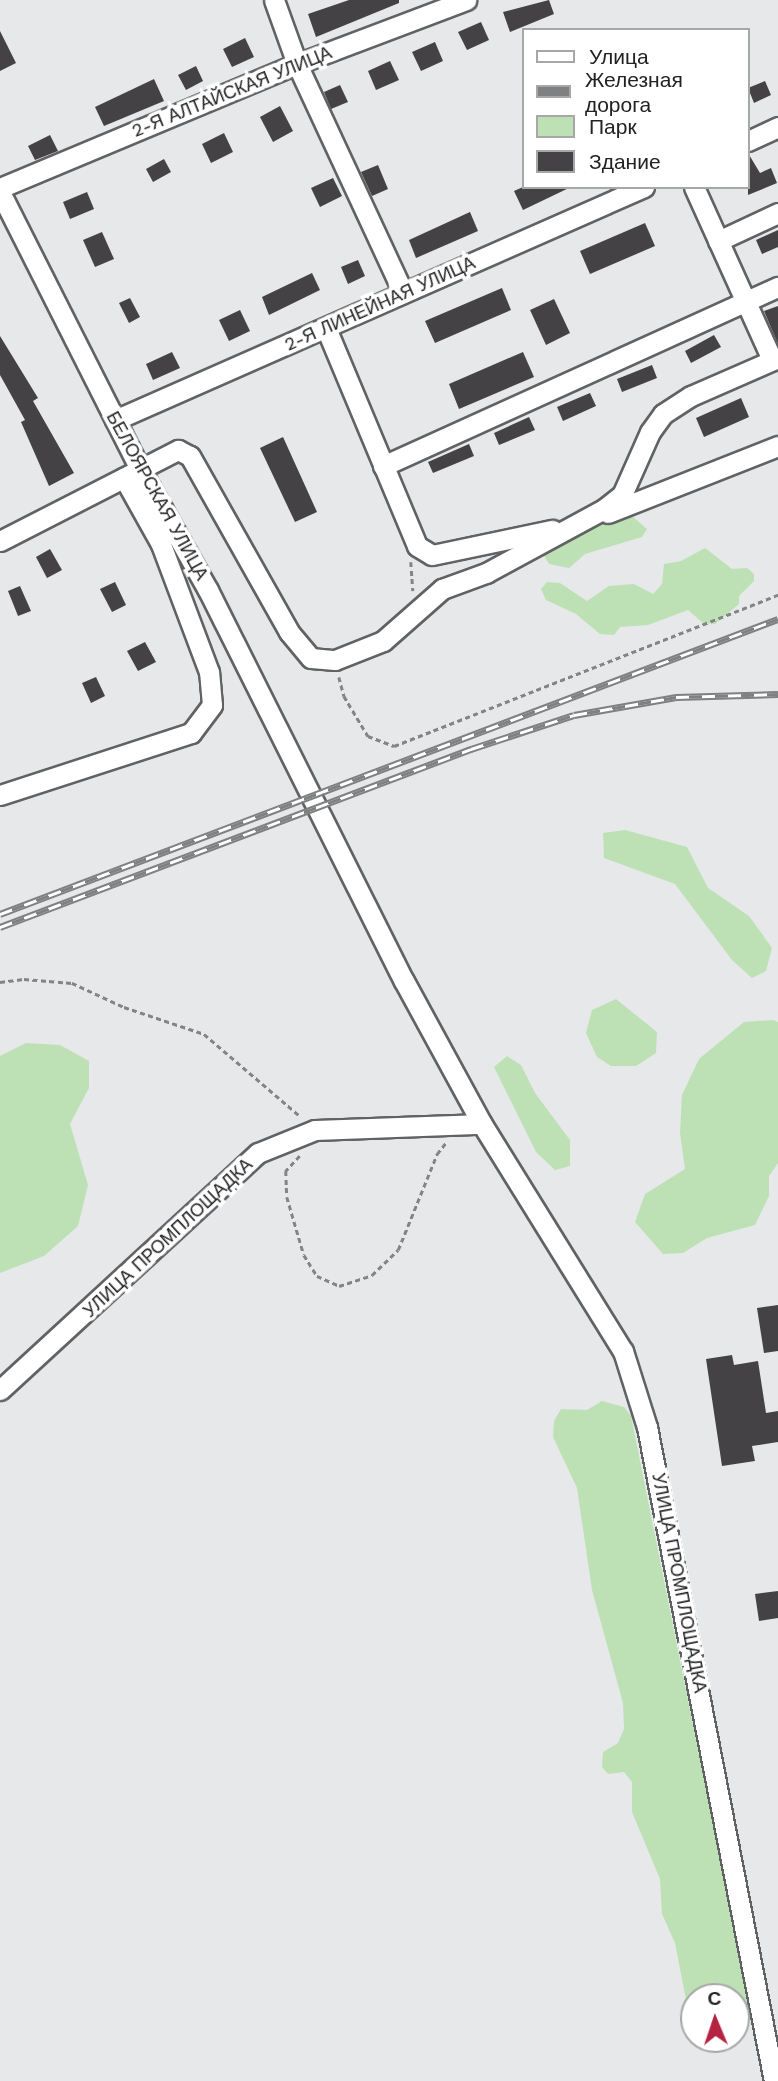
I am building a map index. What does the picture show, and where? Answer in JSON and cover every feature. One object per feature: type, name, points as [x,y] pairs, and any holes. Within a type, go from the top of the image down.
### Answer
[{"type":"street","points":[[274,0],[297,64],[403,292]]},
{"type":"street","name":"2-Я АЛТАЙСКАЯ УЛИЦА","points":[[0,190],[297,64],[466,0]]},
{"type":"street","points":[[750,140],[778,127]]},
{"type":"street","name":"2-Я ЛИНЕЙНАЯ УЛИЦА","points":[[115,420],[639,189]]},
{"type":"street","points":[[0,541],[132,474],[165,453],[178,450],[190,456],[289,632],[312,657],[335,660],[383,641],[407,615],[442,589],[486,573],[579,524],[622,495],[650,432],[663,414],[691,396],[775,359],[745,302],[695,189]]},
{"type":"street","name":"БЕЛОЯРСКАЯ УЛИЦА","points":[[0,190],[115,420],[132,474],[208,590],[312,800]]},
{"type":"street","points":[[718,241],[778,213]]},
{"type":"street","points":[[383,466],[778,287]]},
{"type":"street","points":[[326,328],[417,546],[432,555],[579,524],[778,446]]},
{"type":"street","points":[[0,795],[191,733],[212,705],[209,672],[132,474]]},
{"type":"street","name":"УЛИЦА ПРОМПЛОЩАДКА","points":[[312,800],[482,1124],[614,1332],[638,1392],[723,1801],[774,2081]]},
{"type":"street","name":"УЛИЦА ПРОМПЛОЩАДКА","points":[[0,1390],[258,1153],[316,1130],[482,1124]]},
{"type":"path","points":[[407,615],[413,592],[411,555]]},
{"type":"path","points":[[335,660],[344,696],[368,736],[394,746],[778,595]]},
{"type":"path","points":[[0,982],[24,979],[72,984],[124,1007],[204,1034],[316,1130]]},
{"type":"path","points":[[306,1150],[286,1171],[287,1197],[304,1255],[317,1276],[339,1286],[372,1275],[398,1250],[437,1154],[460,1125]]},
{"type":"green space","points":[[632,516],[647,529],[642,537],[585,554],[569,568],[549,564],[543,554],[590,526]]},
{"type":"green space","points":[[705,548],[732,569],[747,568],[754,574],[754,581],[739,596],[739,604],[715,624],[703,623],[688,610],[648,625],[620,627],[614,635],[600,634],[576,614],[546,600],[541,589],[547,582],[560,583],[587,601],[609,586],[634,584],[653,594],[662,584],[664,564],[681,561]]},
{"type":"green space","points":[[625,830],[687,847],[708,888],[749,916],[772,948],[766,971],[752,978],[732,960],[675,884],[604,858],[603,833]]},
{"type":"green space","points":[[616,999],[657,1032],[656,1053],[636,1066],[611,1066],[597,1057],[586,1033],[592,1010]]},
{"type":"green space","points":[[744,1022],[778,1022],[778,1163],[769,1176],[769,1196],[755,1225],[707,1238],[683,1253],[663,1254],[635,1222],[645,1194],[685,1169],[680,1133],[682,1095],[699,1059]]},
{"type":"green space","points":[[26,1043],[60,1045],[89,1061],[89,1088],[70,1124],[88,1185],[78,1226],[44,1256],[0,1273],[0,1056]]},
{"type":"green space","points":[[507,1056],[521,1065],[535,1093],[570,1140],[570,1166],[555,1170],[536,1152],[494,1067]]},
{"type":"green space","points":[[602,1401],[624,1407],[631,1416],[745,1983],[683,1983],[675,1943],[662,1914],[660,1879],[632,1812],[632,1782],[624,1772],[608,1774],[602,1767],[603,1752],[618,1743],[624,1729],[623,1703],[592,1590],[577,1488],[553,1437],[554,1421],[561,1409],[587,1410]]},
{"type":"building","points":[[349,0],[399,0],[399,3],[316,37],[308,14]]},
{"type":"building","points":[[549,0],[554,14],[510,32],[503,12]]},
{"type":"building","points":[[481,22],[489,40],[467,50],[458,32]]},
{"type":"building","points":[[0,31],[16,63],[0,71]]},
{"type":"building","points":[[245,38],[254,57],[232,67],[223,49]]},
{"type":"building","points":[[435,42],[443,61],[421,71],[412,52]]},
{"type":"building","points":[[390,61],[399,80],[376,90],[368,71]]},
{"type":"building","points":[[196,66],[203,81],[186,90],[178,75]]},
{"type":"building","points":[[154,79],[164,101],[104,126],[95,107]]},
{"type":"building","points":[[765,81],[771,95],[754,103],[750,87]]},
{"type":"building","points":[[340,85],[348,102],[331,109],[324,92]]},
{"type":"building","points":[[280,106],[293,131],[273,142],[260,117]]},
{"type":"building","points":[[224,133],[233,152],[211,163],[202,144]]},
{"type":"building","points":[[50,135],[58,151],[35,160],[28,146]]},
{"type":"building","points":[[750,156],[760,173],[771,168],[777,183],[748,195]]},
{"type":"building","points":[[164,159],[171,172],[153,182],[146,169]]},
{"type":"building","points":[[378,165],[388,189],[372,196],[361,172]]},
{"type":"building","points":[[333,178],[342,196],[320,207],[311,188]]},
{"type":"building","points":[[522,187],[567,189],[523,210],[514,191]]},
{"type":"building","points":[[87,192],[94,209],[70,219],[63,202]]},
{"type":"building","points":[[470,212],[478,231],[416,258],[409,240]]},
{"type":"building","points":[[645,223],[655,246],[590,274],[580,251]]},
{"type":"building","points":[[778,230],[778,247],[762,254],[756,240]]},
{"type":"building","points":[[102,232],[114,259],[95,267],[83,240]]},
{"type":"building","points":[[358,260],[365,276],[348,284],[341,267]]},
{"type":"building","points":[[312,273],[320,290],[269,315],[262,297]]},
{"type":"building","points":[[502,288],[511,310],[435,343],[425,321]]},
{"type":"building","points":[[130,298],[140,317],[129,323],[119,303]]},
{"type":"building","points":[[554,299],[570,333],[546,345],[530,310]]},
{"type":"building","points":[[778,306],[778,344],[764,311]]},
{"type":"building","points":[[240,310],[250,331],[229,341],[219,320]]},
{"type":"building","points":[[714,335],[721,347],[691,363],[685,351]]},
{"type":"building","points":[[0,336],[38,398],[33,401],[74,473],[49,486],[21,422],[25,420],[0,375]]},
{"type":"building","points":[[172,352],[180,368],[153,380],[146,364]]},
{"type":"building","points":[[523,352],[534,377],[459,409],[449,384]]},
{"type":"building","points":[[652,365],[657,378],[622,392],[617,379]]},
{"type":"building","points":[[590,393],[596,406],[563,421],[557,407]]},
{"type":"building","points":[[741,398],[749,417],[704,437],[696,418]]},
{"type":"building","points":[[529,417],[535,430],[499,445],[494,433]]},
{"type":"building","points":[[283,437],[317,512],[295,522],[260,448]]},
{"type":"building","points":[[469,444],[474,456],[433,473],[428,462]]},
{"type":"building","points":[[50,549],[62,570],[47,578],[36,557]]},
{"type":"building","points":[[115,582],[126,605],[112,612],[100,589]]},
{"type":"building","points":[[20,586],[31,611],[18,616],[8,591]]},
{"type":"building","points":[[145,642],[156,662],[138,671],[127,651]]},
{"type":"building","points":[[96,677],[105,696],[91,703],[82,683]]},
{"type":"building","points":[[778,1305],[778,1351],[764,1353],[757,1308]]},
{"type":"building","points":[[732,1355],[734,1365],[758,1361],[766,1413],[778,1411],[778,1442],[752,1446],[755,1461],[722,1466],[706,1359]]},
{"type":"building","points":[[778,1591],[778,1618],[759,1621],[755,1594]]},
{"type":"railway","points":[[0,914],[778,619]]},
{"type":"railway","points":[[0,927],[471,749],[574,715],[676,697],[778,694]]}]
